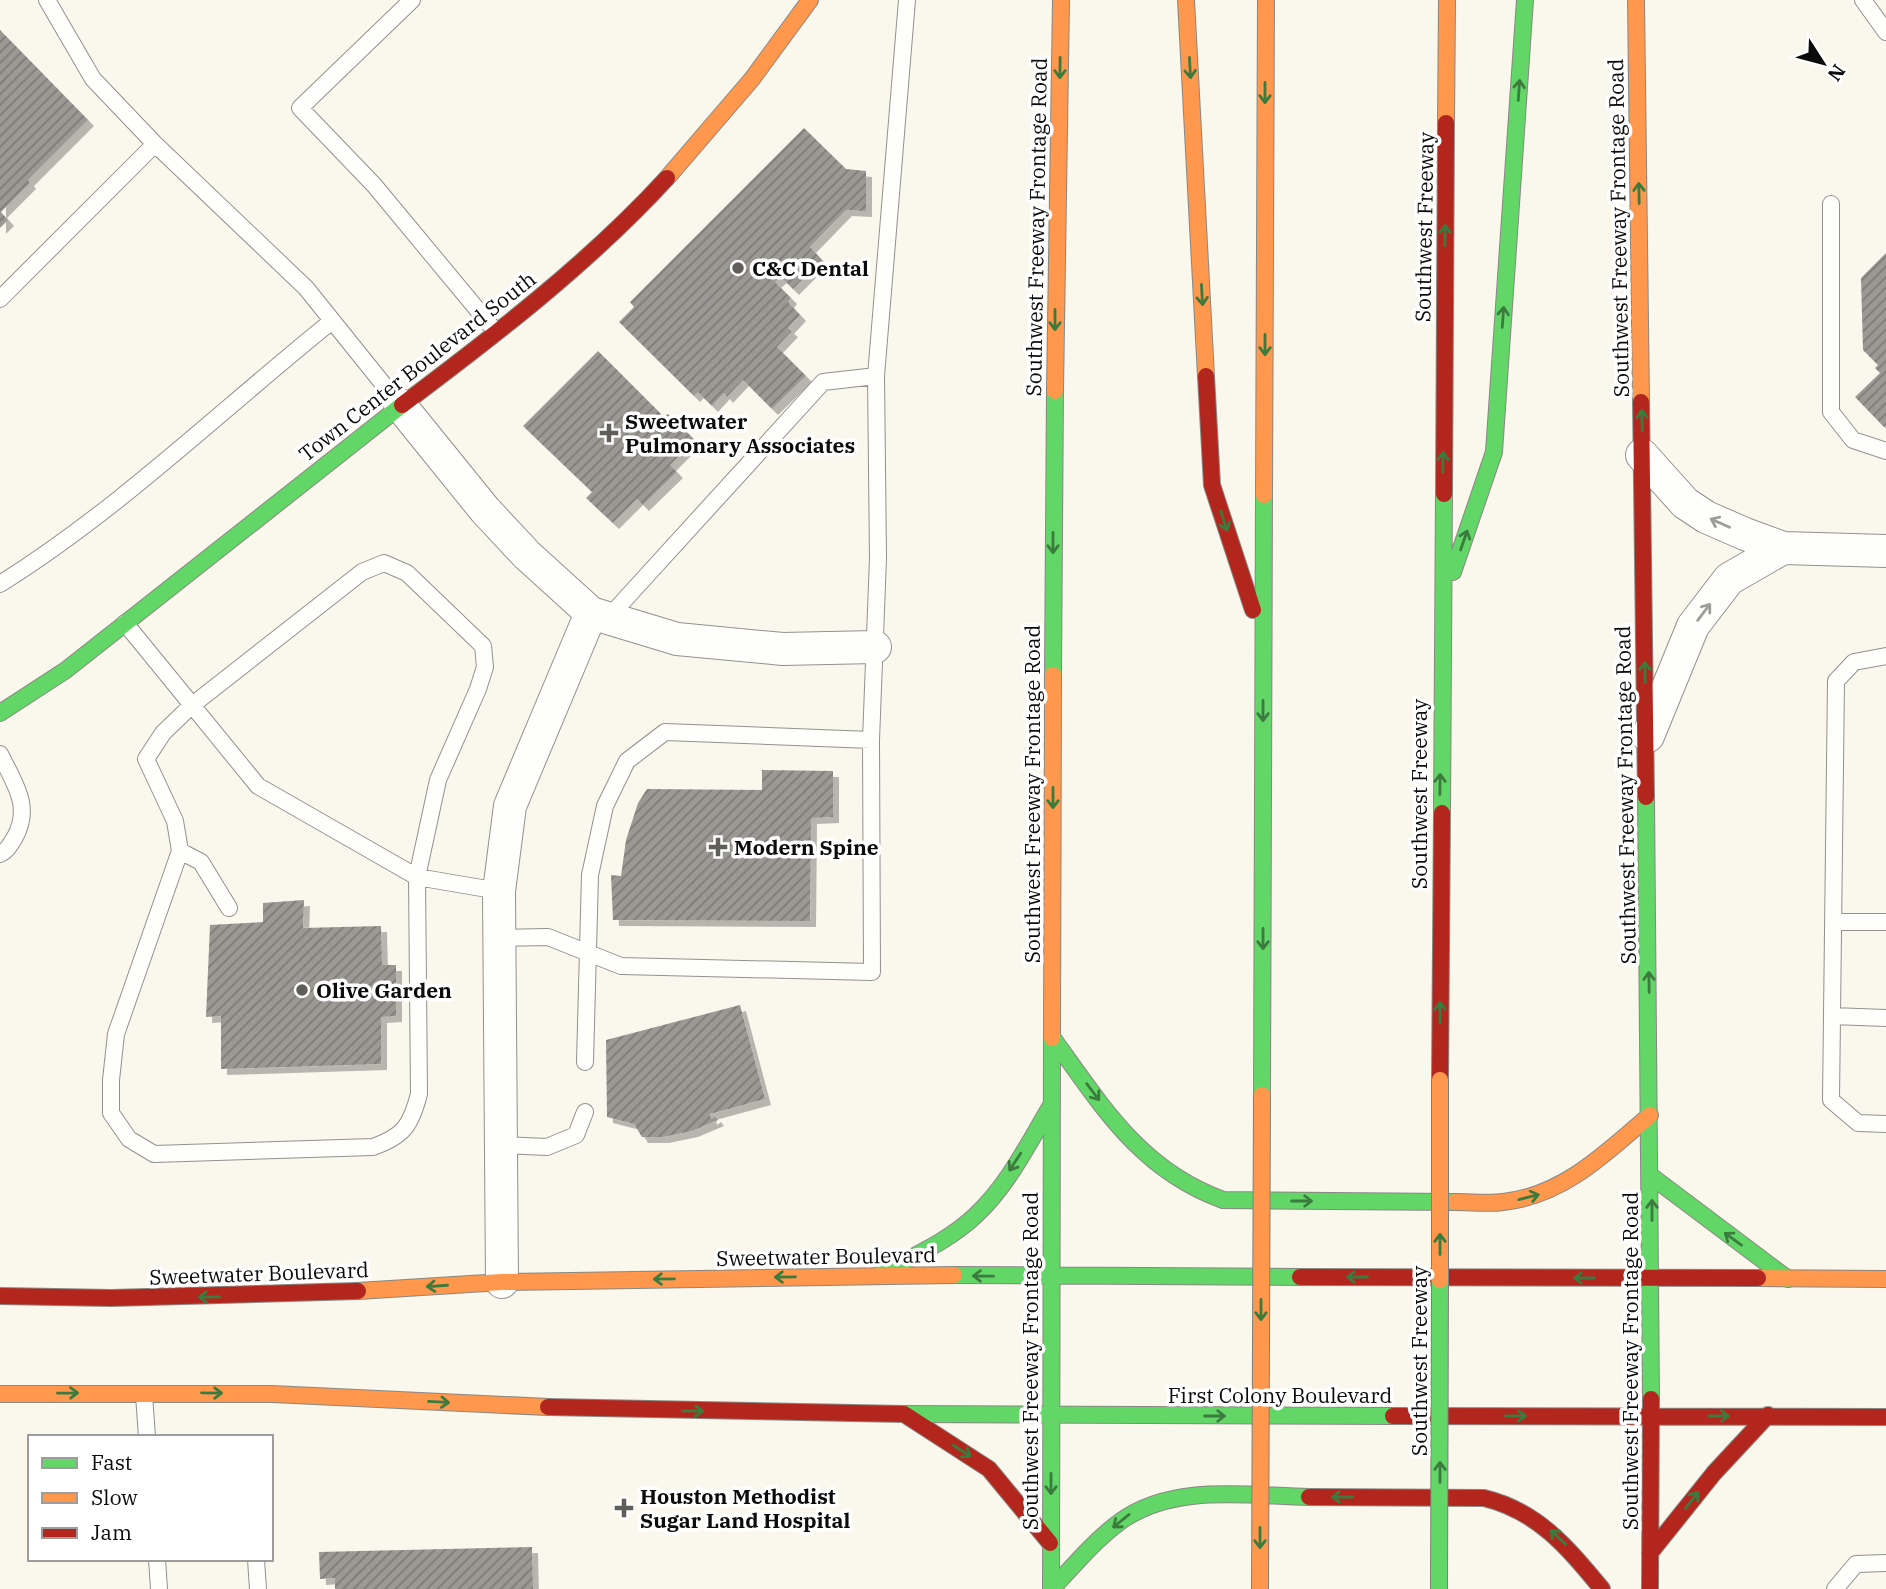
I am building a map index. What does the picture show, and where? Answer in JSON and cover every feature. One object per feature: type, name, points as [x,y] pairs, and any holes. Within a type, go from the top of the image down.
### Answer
[{"type":"main road","name":"Town Center Boulevard South","points":[[0,713],[20,702],[125,623],[550,290],[623,223],[748,85],[810,0]]},
{"type":"main road","name":"Southwest Freeway Frontage Road","points":[[1051,1589],[1054,435],[1061,0]]},
{"type":"main road","points":[[1186,0],[1212,485],[1264,643]]},
{"type":"main road","points":[[1260,1589],[1266,0]]},
{"type":"main road","name":"Southwest Freeway","points":[[1439,1589],[1447,0]]},
{"type":"main road","points":[[1442,604],[1494,452],[1525,0]]},
{"type":"main road","name":"Southwest Freeway Frontage Road","points":[[1636,0],[1652,1278],[1650,1589]]},
{"type":"main road","points":[[1052,1037],[1143,1155],[1181,1184],[1223,1200],[1503,1202],[1522,1199],[1562,1186],[1580,1175],[1650,1115]]},
{"type":"main road","points":[[878,1275],[957,1231],[976,1216],[992,1198],[1052,1104]]},
{"type":"main road","points":[[1651,1175],[1788,1279]]},
{"type":"main road","name":"Sweetwater Boulevard","points":[[0,1296],[111,1298],[297,1295],[502,1282],[878,1275],[1652,1278]]},
{"type":"main road","points":[[1652,1278],[1886,1279]]},
{"type":"main road","points":[[0,1394],[144,1392],[331,1396],[549,1408],[1051,1416]]},
{"type":"main road","points":[[904,1414],[989,1469],[1050,1543]]},
{"type":"main road","points":[[1650,1553],[1714,1473],[1769,1415]]},
{"type":"main road","name":"First Colony Boulevard","points":[[1051,1416],[1769,1415],[1886,1418]]},
{"type":"main road","points":[[1051,1589],[1119,1521],[1137,1508],[1179,1496],[1484,1498],[1504,1501],[1552,1531],[1602,1589]]},
{"type":"street","points":[[400,405],[485,510],[527,555],[600,615],[677,639],[783,649],[875,647]]},
{"type":"street","points":[[1642,454],[1685,503],[1706,517],[1783,548],[1886,551]]},
{"type":"street","points":[[1646,741],[1693,626],[1729,579],[1783,548]]},
{"type":"street","points":[[502,1282],[499,891],[510,806],[600,615]]},
{"type":"lane","points":[[47,0],[93,79],[155,144],[306,288],[400,405]]},
{"type":"lane","points":[[412,0],[300,108],[374,184],[496,332]]},
{"type":"lane","points":[[499,938],[548,937],[621,966],[872,972],[871,740],[878,558],[876,376],[907,0]]},
{"type":"lane","points":[[1863,0],[1886,32]]},
{"type":"lane","points":[[0,299],[155,144]]},
{"type":"lane","points":[[1831,204],[1832,412],[1853,440],[1886,451]]},
{"type":"lane","points":[[0,584],[58,548],[146,480],[244,391],[332,321]]},
{"type":"lane","points":[[600,615],[823,382],[876,376]]},
{"type":"lane","points":[[384,563],[407,573],[483,646],[485,667],[478,690],[438,780],[417,877],[419,1094],[412,1119],[394,1139],[373,1147],[154,1154],[129,1139],[111,1113],[116,1034],[180,851],[175,821],[146,759],[163,733],[191,706],[362,572],[384,563]]},
{"type":"lane","points":[[125,623],[258,786],[417,877],[499,891]]},
{"type":"lane","points":[[1886,656],[1854,662],[1836,681],[1831,1100],[1858,1123],[1886,1124]]},
{"type":"lane","points":[[585,1062],[590,875],[605,806],[627,761],[665,732],[871,740]]},
{"type":"lane","points":[[0,754],[19,795],[24,821],[7,850],[0,854]]},
{"type":"lane","points":[[180,851],[201,862],[229,908]]},
{"type":"lane","points":[[1833,922],[1886,922]]},
{"type":"lane","points":[[1832,1016],[1886,1018]]},
{"type":"lane","points":[[501,1145],[547,1147],[576,1135],[585,1112]]},
{"type":"lane","points":[[144,1392],[147,1435]]},
{"type":"lane","points":[[157,1561],[159,1589]]},
{"type":"lane","points":[[256,1561],[258,1589]]},
{"type":"lane","points":[[1835,1589],[1856,1564],[1886,1563]]},
{"type":"building","points":[[0,30],[88,120],[28,180],[30,183],[1,212],[8,220],[0,228]]},
{"type":"building","name":"C&C Dental","points":[[804,128],[846,169],[866,171],[866,211],[846,210],[810,247],[822,260],[793,289],[781,277],[775,282],[791,298],[788,302],[800,315],[788,328],[792,331],[777,347],[806,376],[772,409],[743,380],[727,397],[724,393],[712,406],[698,392],[694,396],[619,322],[634,307],[630,302]]},
{"type":"building","points":[[1886,253],[1884,427],[1855,397],[1880,373],[1875,368],[1878,365],[1863,350],[1861,278]]},
{"type":"building","name":"Sweetwater Pulmonary Associates","points":[[598,351],[664,417],[668,414],[695,440],[670,465],[677,472],[643,505],[637,499],[613,523],[586,498],[592,492],[523,426]]},
{"type":"building","name":"Modern Spine","points":[[762,770],[833,771],[833,817],[811,818],[810,921],[613,920],[611,875],[621,876],[626,840],[638,803],[647,789],[762,790]]},
{"type":"building","name":"Olive Garden","points":[[304,900],[303,928],[381,926],[382,965],[396,965],[396,1016],[381,1017],[381,1064],[221,1069],[221,1016],[206,1017],[210,925],[263,922],[263,903]]},
{"type":"building","points":[[740,1005],[765,1099],[710,1114],[711,1119],[715,1116],[718,1120],[692,1131],[663,1137],[642,1137],[634,1124],[607,1117],[606,1040]]},
{"type":"building","points":[[532,1547],[533,1589],[335,1589],[335,1578],[320,1579],[319,1552]]},
{"type":"traffic: fast","points":[[1453,572],[1494,452],[1525,0]]},
{"type":"traffic: fast","points":[[1053,675],[1055,391]]},
{"type":"traffic: fast","points":[[0,713],[66,670],[402,405]]},
{"type":"traffic: fast","points":[[1442,813],[1444,494]]},
{"type":"traffic: fast","points":[[1262,1095],[1264,495]]},
{"type":"traffic: fast","points":[[1646,797],[1651,1399]]},
{"type":"traffic: fast","points":[[1052,1037],[1125,1133],[1168,1172],[1223,1200],[1455,1202]]},
{"type":"traffic: fast","points":[[1051,1589],[1052,1038]]},
{"type":"traffic: fast","points":[[880,1274],[942,1240],[976,1215],[999,1190],[1052,1104]]},
{"type":"traffic: fast","points":[[1651,1176],[1788,1279]]},
{"type":"traffic: fast","points":[[954,1275],[1300,1277]]},
{"type":"traffic: fast","points":[[1439,1589],[1440,1280]]},
{"type":"traffic: fast","points":[[904,1414],[1393,1416]]},
{"type":"traffic: fast","points":[[1052,1589],[1102,1536],[1121,1521],[1164,1501],[1212,1494],[1309,1497]]},
{"type":"traffic: slow","points":[[667,178],[752,79],[810,0]]},
{"type":"traffic: slow","points":[[1055,391],[1061,0]]},
{"type":"traffic: slow","points":[[1186,0],[1206,376]]},
{"type":"traffic: slow","points":[[1264,495],[1266,0]]},
{"type":"traffic: slow","points":[[1446,123],[1447,0]]},
{"type":"traffic: slow","points":[[1636,0],[1641,402]]},
{"type":"traffic: slow","points":[[1052,1038],[1053,675]]},
{"type":"traffic: slow","points":[[1440,1080],[1440,1280]]},
{"type":"traffic: slow","points":[[1260,1589],[1262,1095]]},
{"type":"traffic: slow","points":[[1455,1202],[1503,1202],[1545,1191],[1583,1170],[1650,1115]]},
{"type":"traffic: slow","points":[[358,1291],[502,1282],[954,1275]]},
{"type":"traffic: slow","points":[[1758,1278],[1886,1279]]},
{"type":"traffic: slow","points":[[0,1394],[272,1394],[548,1407]]},
{"type":"traffic: jam","points":[[1444,494],[1446,123]]},
{"type":"traffic: jam","points":[[402,405],[506,325],[573,269],[637,210],[667,178]]},
{"type":"traffic: jam","points":[[1206,376],[1212,485],[1253,610]]},
{"type":"traffic: jam","points":[[1641,402],[1646,797]]},
{"type":"traffic: jam","points":[[1440,1080],[1442,813]]},
{"type":"traffic: jam","points":[[1300,1277],[1758,1278]]},
{"type":"traffic: jam","points":[[0,1296],[111,1298],[358,1291]]},
{"type":"traffic: jam","points":[[1650,1589],[1651,1399]]},
{"type":"traffic: jam","points":[[548,1407],[904,1414]]},
{"type":"traffic: jam","points":[[904,1414],[989,1469],[1050,1543]]},
{"type":"traffic: jam","points":[[1650,1553],[1714,1473],[1768,1415]]},
{"type":"traffic: jam","points":[[1393,1416],[1886,1417]]},
{"type":"traffic: jam","points":[[1309,1497],[1484,1498],[1503,1504],[1536,1522],[1577,1559],[1602,1589]]},
{"type":"place","name":"C&C Dental","points":[[738,268]]},
{"type":"place","name":"Sweetwater Pulmonary Associates","points":[[609,433]]},
{"type":"place","name":"Modern Spine","points":[[718,847]]},
{"type":"place","name":"Olive Garden","points":[[302,990]]},
{"type":"place","name":"Houston Methodist Sugar Land Hospital","points":[[624,1508]]}]
